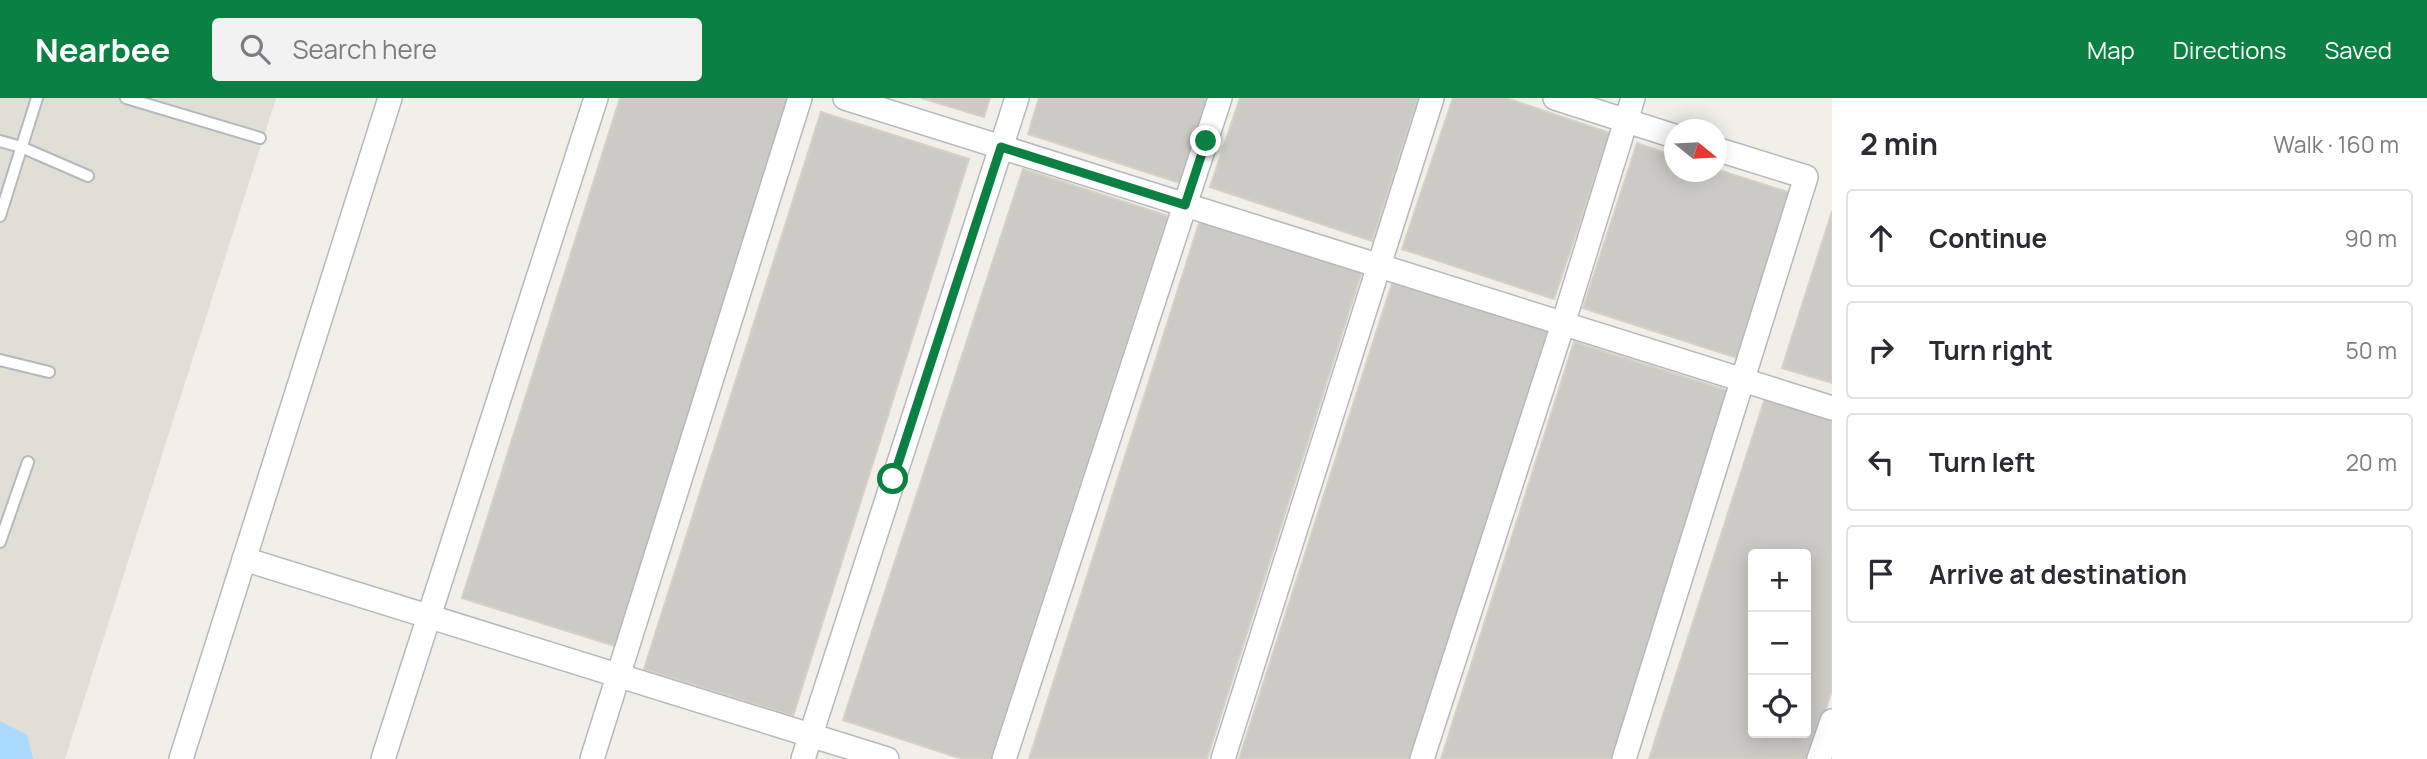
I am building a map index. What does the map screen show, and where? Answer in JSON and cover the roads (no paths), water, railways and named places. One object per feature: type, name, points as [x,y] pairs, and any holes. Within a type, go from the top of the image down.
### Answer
[{"type":"street","points":[[181,759],[390,98]]},
{"type":"street","points":[[383,759],[596,98]]},
{"type":"street","points":[[592,759],[800,98]]},
{"type":"street","points":[[845,98],[1832,408]]},
{"type":"street","points":[[803,759],[1017,98]]},
{"type":"street","points":[[1004,759],[1220,98]]},
{"type":"street","points":[[1223,759],[1432,98]]},
{"type":"street","points":[[1555,98],[1664,132]]},
{"type":"street","points":[[1422,759],[1633,98]]},
{"type":"street","points":[[1624,759],[1807,177],[1727,152]]},
{"type":"street","points":[[244,559],[887,759]]},
{"type":"street","points":[[1819,759],[1832,721]]},
{"type":"lane","points":[[0,216],[37,98]]},
{"type":"lane","points":[[126,98],[260,138]]},
{"type":"lane","points":[[0,141],[21,147],[88,176]]},
{"type":"lane","points":[[0,360],[49,372]]},
{"type":"lane","points":[[0,542],[28,462]]},
{"type":"water","points":[[0,721],[27,735],[33,759],[0,759]]}]
